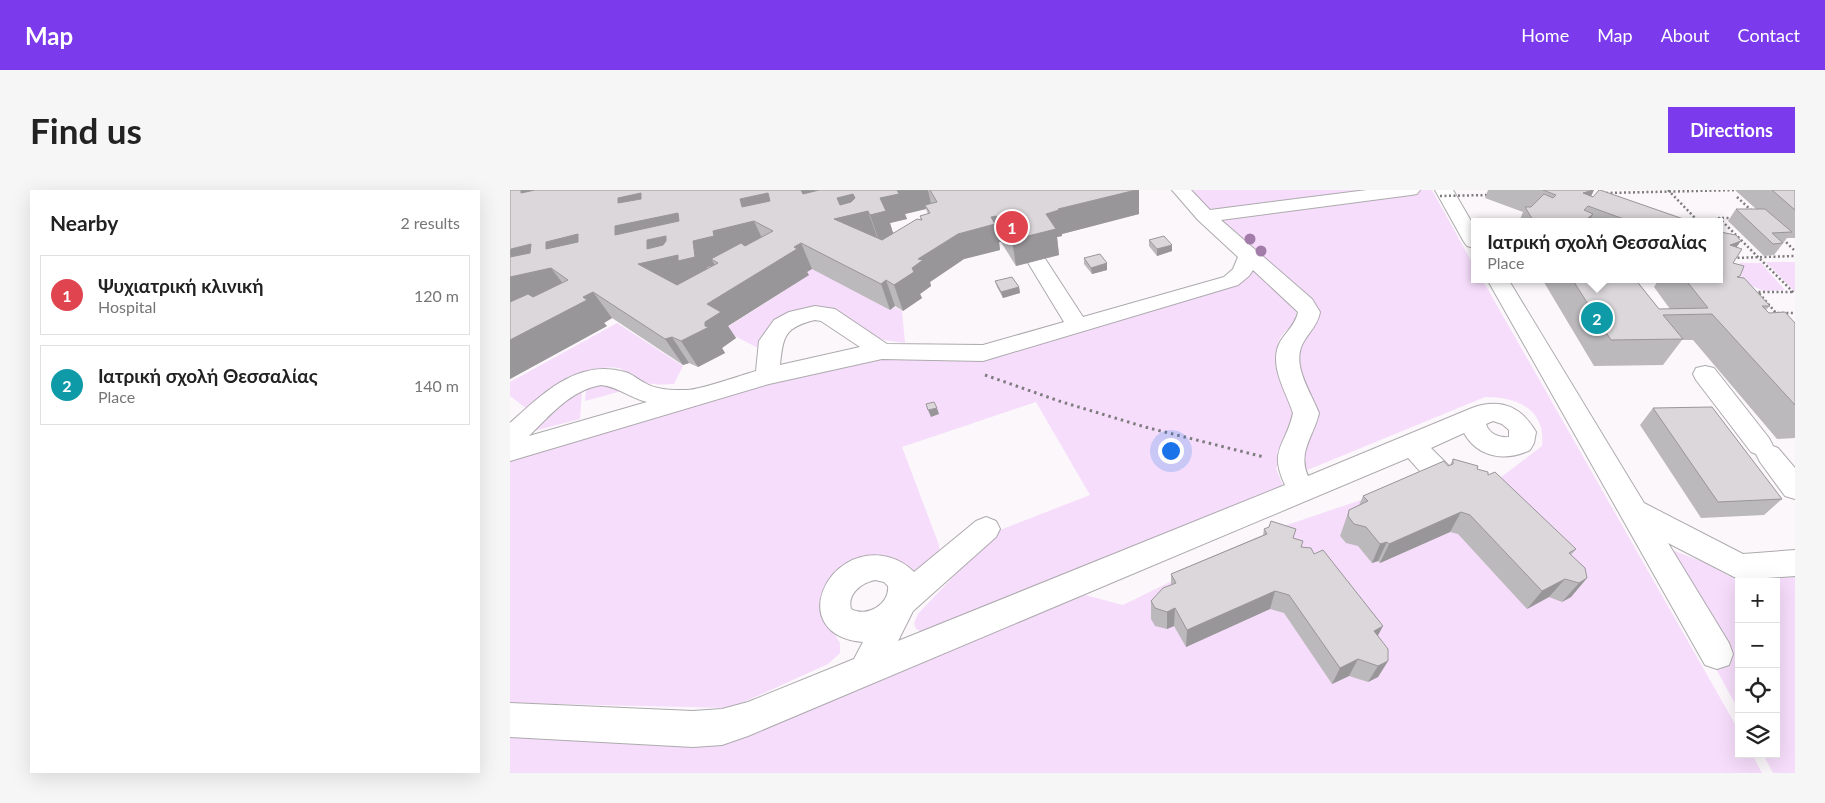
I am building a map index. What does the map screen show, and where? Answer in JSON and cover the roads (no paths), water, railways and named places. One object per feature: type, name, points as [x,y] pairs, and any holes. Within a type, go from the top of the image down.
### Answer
[{"type":"lane","points":[[1181,190],[1205,216],[1304,304],[1309,312],[1308,320],[1291,343],[1287,358],[1306,413],[1305,421],[1291,454],[1296,477]]},
{"type":"lane","points":[[1205,216],[1411,190]]},
{"type":"lane","points":[[1442,193],[1471,237]]},
{"type":"lane","points":[[510,451],[767,376],[882,351],[983,353],[1231,281],[1242,272],[1249,256]]},
{"type":"lane","points":[[1037,261],[1078,326]]},
{"type":"lane","points":[[1499,283],[1717,654]]},
{"type":"lane","points":[[767,376],[771,341],[782,325],[796,318],[815,313],[827,314],[882,351]]},
{"type":"lane","points":[[1705,374],[1795,488]]},
{"type":"lane","points":[[510,438],[556,395],[575,383],[588,378],[604,376],[619,378],[637,390],[665,398],[694,398]]},
{"type":"lane","points":[[510,720],[693,729],[722,727],[748,719],[865,672],[1296,477],[1412,446],[1478,416]]},
{"type":"lane","points":[[1412,446],[1440,474]]},
{"type":"lane","points":[[1633,511],[1740,567],[1795,563]]},
{"type":"lane","points":[[865,672],[902,602],[986,530]]},
{"type":"place","name":"Ψυχιατρική κλινική","points":[[1012,227]]},
{"type":"place","name":"Ιατρική σχολή Θεσσαλίας","points":[[1597,318]]}]
